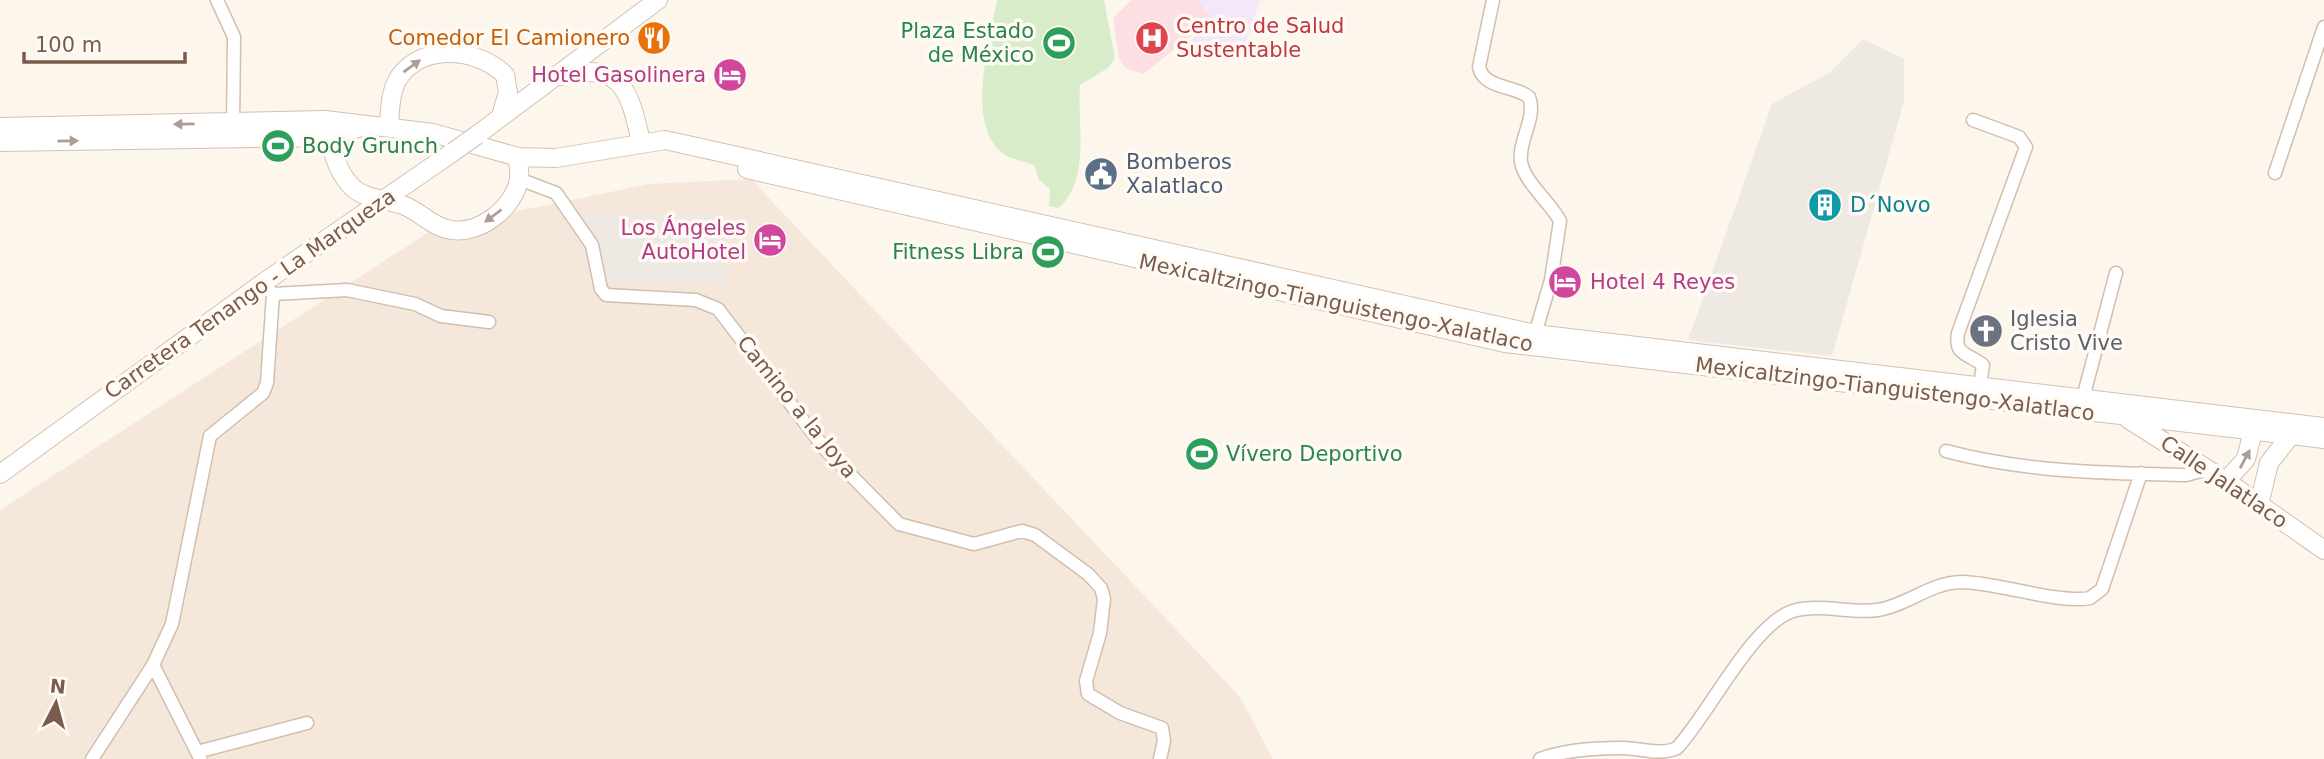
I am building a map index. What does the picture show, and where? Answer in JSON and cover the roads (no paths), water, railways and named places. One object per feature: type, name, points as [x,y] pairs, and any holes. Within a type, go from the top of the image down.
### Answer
[{"type":"main road","name":"Carretera Tenango - La Marqueza","points":[[0,474],[268,289],[381,200],[477,135],[657,0]]},
{"type":"main road","points":[[389,127],[393,89],[405,70],[421,60],[448,53],[487,60],[505,75],[508,92],[501,116]]},
{"type":"main road","points":[[553,77],[580,71],[597,71],[616,80],[630,98],[645,142]]},
{"type":"main road","name":"Mexicaltzingo-Tianguistengo-Xalatlaco","points":[[0,142],[369,125],[452,138],[518,158],[556,158],[665,140],[1479,324],[1535,334],[2239,416],[2307,434]]},
{"type":"main road","name":"Mexicaltzingo-Tianguistengo-Xalatlaco","points":[[0,127],[233,131]]},
{"type":"main road","points":[[327,127],[336,161],[352,188],[416,211],[446,229],[481,225],[501,212],[510,200],[519,179],[518,158]]},
{"type":"main road","name":"Mexicaltzingo-Tianguistengo-Xalatlaco","points":[[645,142],[665,150],[797,181],[1505,343],[2253,430],[2307,434],[2324,427]]},
{"type":"main road","points":[[416,211],[421,175]]},
{"type":"main road","name":"Calle Jalatlaco","points":[[2103,401],[2122,416],[2208,469],[2324,550]]},
{"type":"main road","points":[[2225,481],[2246,460],[2253,430],[2239,416]]},
{"type":"main road","points":[[2259,505],[2269,463],[2307,434]]},
{"type":"main road","points":[[2276,517],[2273,486],[2277,466],[2287,452],[2307,434]]},
{"type":"street","points":[[217,0],[234,37],[233,131]]},
{"type":"street","points":[[1493,0],[1479,67],[1481,75],[1489,81],[1529,97],[1530,114],[1521,150],[1522,165],[1560,221],[1551,280],[1535,334]]},
{"type":"street","points":[[2275,173],[2324,27]]},
{"type":"street","points":[[1973,120],[2019,137],[2026,146],[1958,333],[1956,345],[1959,352],[1983,365],[1980,386]]},
{"type":"street","name":"Camino a la Joya","points":[[519,179],[556,193],[592,245],[601,289],[606,295],[696,300],[718,309],[825,449],[899,524],[974,544],[1022,531],[1035,535],[1088,574],[1101,588],[1104,599],[1100,633],[1086,681],[1088,694],[1120,713],[1162,728],[1164,741],[1160,759]]},
{"type":"street","points":[[2083,398],[2116,273]]},
{"type":"street","points":[[92,759],[153,665],[172,624],[210,436],[263,393],[268,383],[268,289],[347,290],[415,304],[440,316],[489,322]]},
{"type":"street","points":[[1946,451],[1975,459],[2046,469],[2186,474],[2208,469]]},
{"type":"street","points":[[1540,759],[1620,748],[1669,751],[1677,748],[1759,637],[1775,620],[1794,611],[1812,608],[1877,610],[1944,583],[1991,585],[2090,598],[2102,589],[2141,473]]},
{"type":"street","points":[[153,665],[199,755],[307,723]]},
{"type":"place","name":"Comedor El Camionero","points":[[654,38]]},
{"type":"place","name":"Centro de Salud Sustentable","points":[[1152,38]]},
{"type":"place","name":"Plaza Estado de México","points":[[1059,43]]},
{"type":"place","name":"Hotel Gasolinera","points":[[730,75]]},
{"type":"place","name":"Body Grunch","points":[[278,146]]},
{"type":"place","name":"Bomberos Xalatlaco","points":[[1101,174]]},
{"type":"place","name":"D´Novo","points":[[1825,205]]},
{"type":"place","name":"Los Ángeles AutoHotel","points":[[770,240]]},
{"type":"place","name":"Fitness Libra","points":[[1048,252]]},
{"type":"place","name":"Hotel 4 Reyes","points":[[1565,282]]},
{"type":"place","name":"Iglesia Cristo Vive","points":[[1986,331]]},
{"type":"place","name":"Vívero Deportivo","points":[[1202,454]]}]
